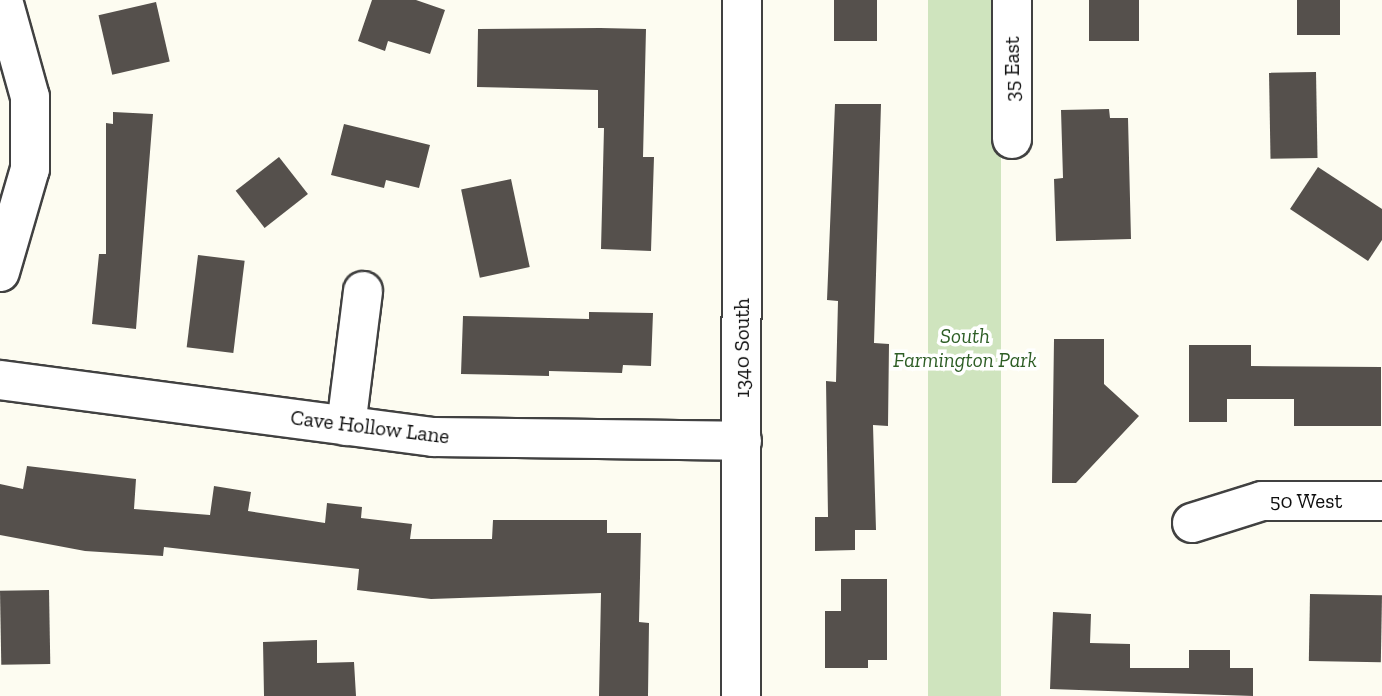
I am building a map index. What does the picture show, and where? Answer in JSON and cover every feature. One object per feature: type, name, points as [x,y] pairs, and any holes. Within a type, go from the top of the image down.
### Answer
[{"type":"street","points":[[0,272],[30,169],[30,97],[4,0]]},
{"type":"street","name":"1340 South","points":[[741,696],[742,0]]},
{"type":"street","name":"35 East","points":[[1012,0],[1012,139]]},
{"type":"street","points":[[346,426],[363,291]]},
{"type":"street","name":"Cave Hollow Lane","points":[[0,380],[433,438],[742,441]]},
{"type":"street","name":"50 West","points":[[1192,523],[1262,500],[1382,501]]},
{"type":"green space","name":"South Farmington Park","points":[[928,0],[1001,0],[1001,696],[928,696]]},
{"type":"building","points":[[372,0],[416,0],[445,10],[430,54],[388,41],[385,51],[358,41]]},
{"type":"building","points":[[834,0],[877,0],[877,41],[834,41]]},
{"type":"building","points":[[1089,0],[1139,0],[1139,41],[1089,41]]},
{"type":"building","points":[[1297,0],[1340,0],[1340,35],[1297,35]]},
{"type":"building","points":[[156,2],[170,61],[112,75],[99,15]]},
{"type":"building","points":[[478,29],[646,29],[643,157],[654,157],[651,251],[601,249],[604,128],[598,128],[598,90],[477,87]]},
{"type":"building","points":[[1316,72],[1318,158],[1271,159],[1269,73]]},
{"type":"building","points":[[835,104],[881,104],[874,343],[889,344],[888,426],[873,425],[876,530],[855,530],[855,550],[815,551],[815,517],[828,517],[826,381],[836,382],[838,301],[827,300]]},
{"type":"building","points":[[1109,109],[1110,118],[1128,118],[1131,239],[1056,241],[1054,179],[1063,178],[1061,110]]},
{"type":"building","points":[[113,112],[153,114],[136,329],[92,324],[99,254],[106,254],[106,123],[113,124]]},
{"type":"building","points":[[344,124],[430,145],[419,188],[386,180],[384,188],[331,175]]},
{"type":"building","points":[[279,157],[308,194],[265,228],[236,191]]},
{"type":"building","points":[[1318,167],[1382,209],[1382,240],[1368,261],[1290,209]]},
{"type":"building","points":[[511,179],[530,267],[480,278],[461,190]]},
{"type":"building","points":[[198,255],[245,261],[233,353],[187,347]]},
{"type":"building","points":[[589,312],[653,313],[651,366],[623,365],[622,373],[549,371],[549,376],[461,374],[463,316],[589,319]]},
{"type":"building","points":[[1054,339],[1104,339],[1104,384],[1139,416],[1076,483],[1052,483]]},
{"type":"building","points":[[1189,345],[1251,345],[1251,366],[1381,367],[1381,426],[1294,426],[1294,399],[1227,399],[1227,422],[1189,422]]},
{"type":"building","points":[[27,466],[136,479],[134,509],[210,515],[214,486],[251,492],[248,511],[325,523],[327,503],[362,507],[361,518],[412,524],[410,539],[492,539],[493,520],[607,520],[607,533],[641,533],[639,622],[649,623],[648,696],[599,696],[601,593],[431,599],[357,590],[359,569],[164,547],[163,556],[85,551],[0,535],[0,484],[23,489]]},
{"type":"building","points":[[841,579],[887,579],[887,660],[868,660],[868,668],[825,668],[825,611],[841,611]]},
{"type":"building","points":[[49,590],[50,664],[1,665],[0,591]]},
{"type":"building","points":[[1310,594],[1382,595],[1381,662],[1309,661]]},
{"type":"building","points":[[1053,612],[1091,614],[1090,643],[1130,644],[1130,668],[1189,668],[1189,650],[1230,650],[1230,668],[1253,668],[1253,696],[1050,689]]},
{"type":"building","points":[[317,640],[317,663],[354,662],[356,696],[264,696],[263,642]]}]
